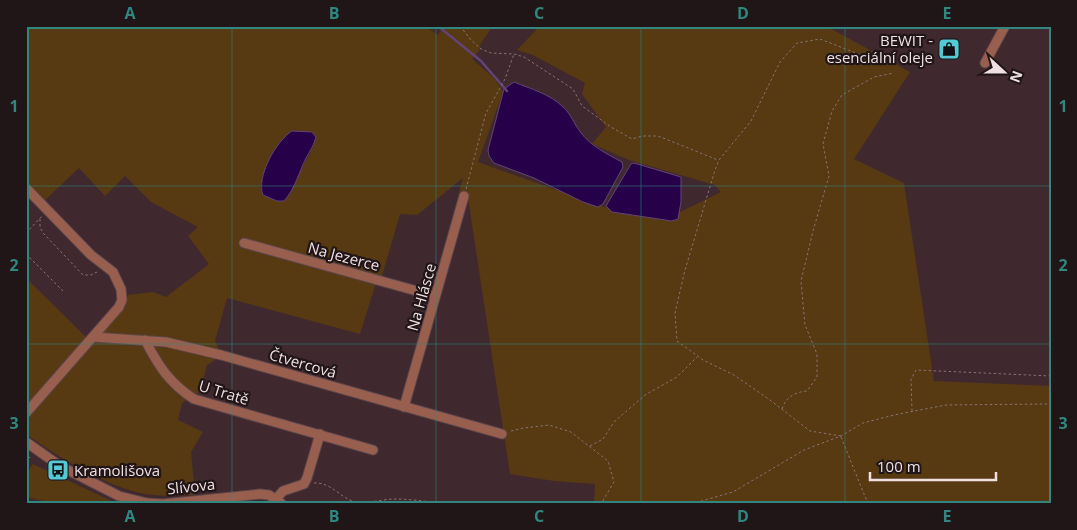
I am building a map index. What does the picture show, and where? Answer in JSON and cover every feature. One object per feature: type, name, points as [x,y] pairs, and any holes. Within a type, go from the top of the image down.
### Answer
[{"type":"street","points":[[985,62],[1004,26]]},
{"type":"street","points":[[26,188],[91,255],[113,272],[121,288],[122,300],[119,307],[26,413]]},
{"type":"street","name":"Na Hlásce","points":[[404,407],[464,196]]},
{"type":"street","name":"Na Jezerce","points":[[244,243],[435,296]]},
{"type":"street","name":"Čtvercová","points":[[93,337],[166,342],[221,355],[502,434]]},
{"type":"street","name":"U Tratě","points":[[145,340],[160,368],[179,389],[194,399],[373,450]]},
{"type":"street","points":[[279,501],[283,491],[304,484],[320,434]]},
{"type":"street","name":"Slívova","points":[[26,442],[60,466],[119,496],[146,503],[163,504],[260,494],[279,501]]},
{"type":"path","points":[[460,26],[481,49],[491,53],[514,54],[524,57],[573,89],[582,106],[611,127],[632,139],[642,136],[658,136],[719,160]]},
{"type":"path","points":[[841,436],[810,431],[734,375],[698,356],[677,340],[675,313],[685,270],[719,160],[751,121],[780,62],[797,43],[820,39],[874,60],[892,64]]},
{"type":"path","points":[[464,196],[486,113],[505,79],[514,54]]},
{"type":"path","points":[[782,409],[785,400],[798,392],[807,391],[817,377],[817,354],[805,325],[801,282],[829,176],[824,144],[832,110],[842,95],[874,77],[894,73]]},
{"type":"path","points":[[26,233],[47,210]]},
{"type":"path","points":[[40,219],[40,227],[43,233],[83,274],[91,275],[106,267]]},
{"type":"path","points":[[26,254],[63,292]]},
{"type":"path","points":[[589,446],[603,439],[614,422],[645,395],[677,377],[698,356]]},
{"type":"path","points":[[912,411],[911,380],[916,370],[1051,376]]},
{"type":"path","points":[[691,504],[733,492],[804,450],[841,436],[863,423],[946,405],[1047,404],[1051,407]]},
{"type":"path","points":[[502,434],[524,428],[549,425],[571,432],[608,461],[614,482],[601,504]]},
{"type":"path","points":[[841,436],[866,499],[871,504]]},
{"type":"path","points":[[304,484],[319,483],[330,486],[343,497],[355,502],[396,499],[446,504]]},
{"type":"path","points":[[479,504],[498,504]]},
{"type":"shaded area","points":[[26,26],[425,26],[438,35],[444,26],[493,26],[481,43],[479,51],[472,59],[494,78],[503,92],[478,162],[627,215],[680,212],[721,192],[715,185],[629,160],[592,144],[606,127],[582,94],[585,83],[533,55],[517,50],[538,28],[536,26],[826,26],[910,72],[854,159],[904,183],[934,381],[1051,386],[1051,504],[594,504],[595,484],[554,481],[510,474],[468,198],[458,196],[463,178],[417,215],[400,214],[382,276],[375,286],[360,334],[227,298],[215,341],[219,349],[215,360],[207,365],[200,392],[182,403],[178,420],[203,432],[191,452],[195,495],[145,494],[114,485],[83,470],[26,434],[26,423],[36,407],[125,307],[128,295],[153,292],[166,297],[209,264],[188,236],[198,227],[151,202],[125,176],[105,196],[79,168],[45,200],[26,181]],"holes":[[[314,145],[299,174],[260,188],[275,150]]]},
{"type":"shaded area","points":[[514,82],[540,92],[558,102],[590,142],[622,162],[623,167],[603,204],[598,207],[583,202],[534,178],[494,163],[489,156],[488,150],[504,89]]},
{"type":"shaded area","points":[[292,131],[312,132],[316,137],[291,191],[284,201],[277,201],[263,195],[262,179],[274,151]]},
{"type":"shaded area","points":[[634,163],[681,177],[681,202],[678,219],[672,221],[612,212],[606,206],[631,164]]},
{"type":"shaded area","points":[[26,278],[87,338],[27,406],[26,406]]},
{"type":"shaded area","points":[[33,464],[118,504],[57,504],[26,497],[26,474]]},
{"type":"waterway","points":[[438,26],[481,61],[507,91]]},
{"type":"place","name":"BEWIT - esenciální oleje","points":[[949,49]]},
{"type":"place","name":"Kramolišova","points":[[58,470]]}]
